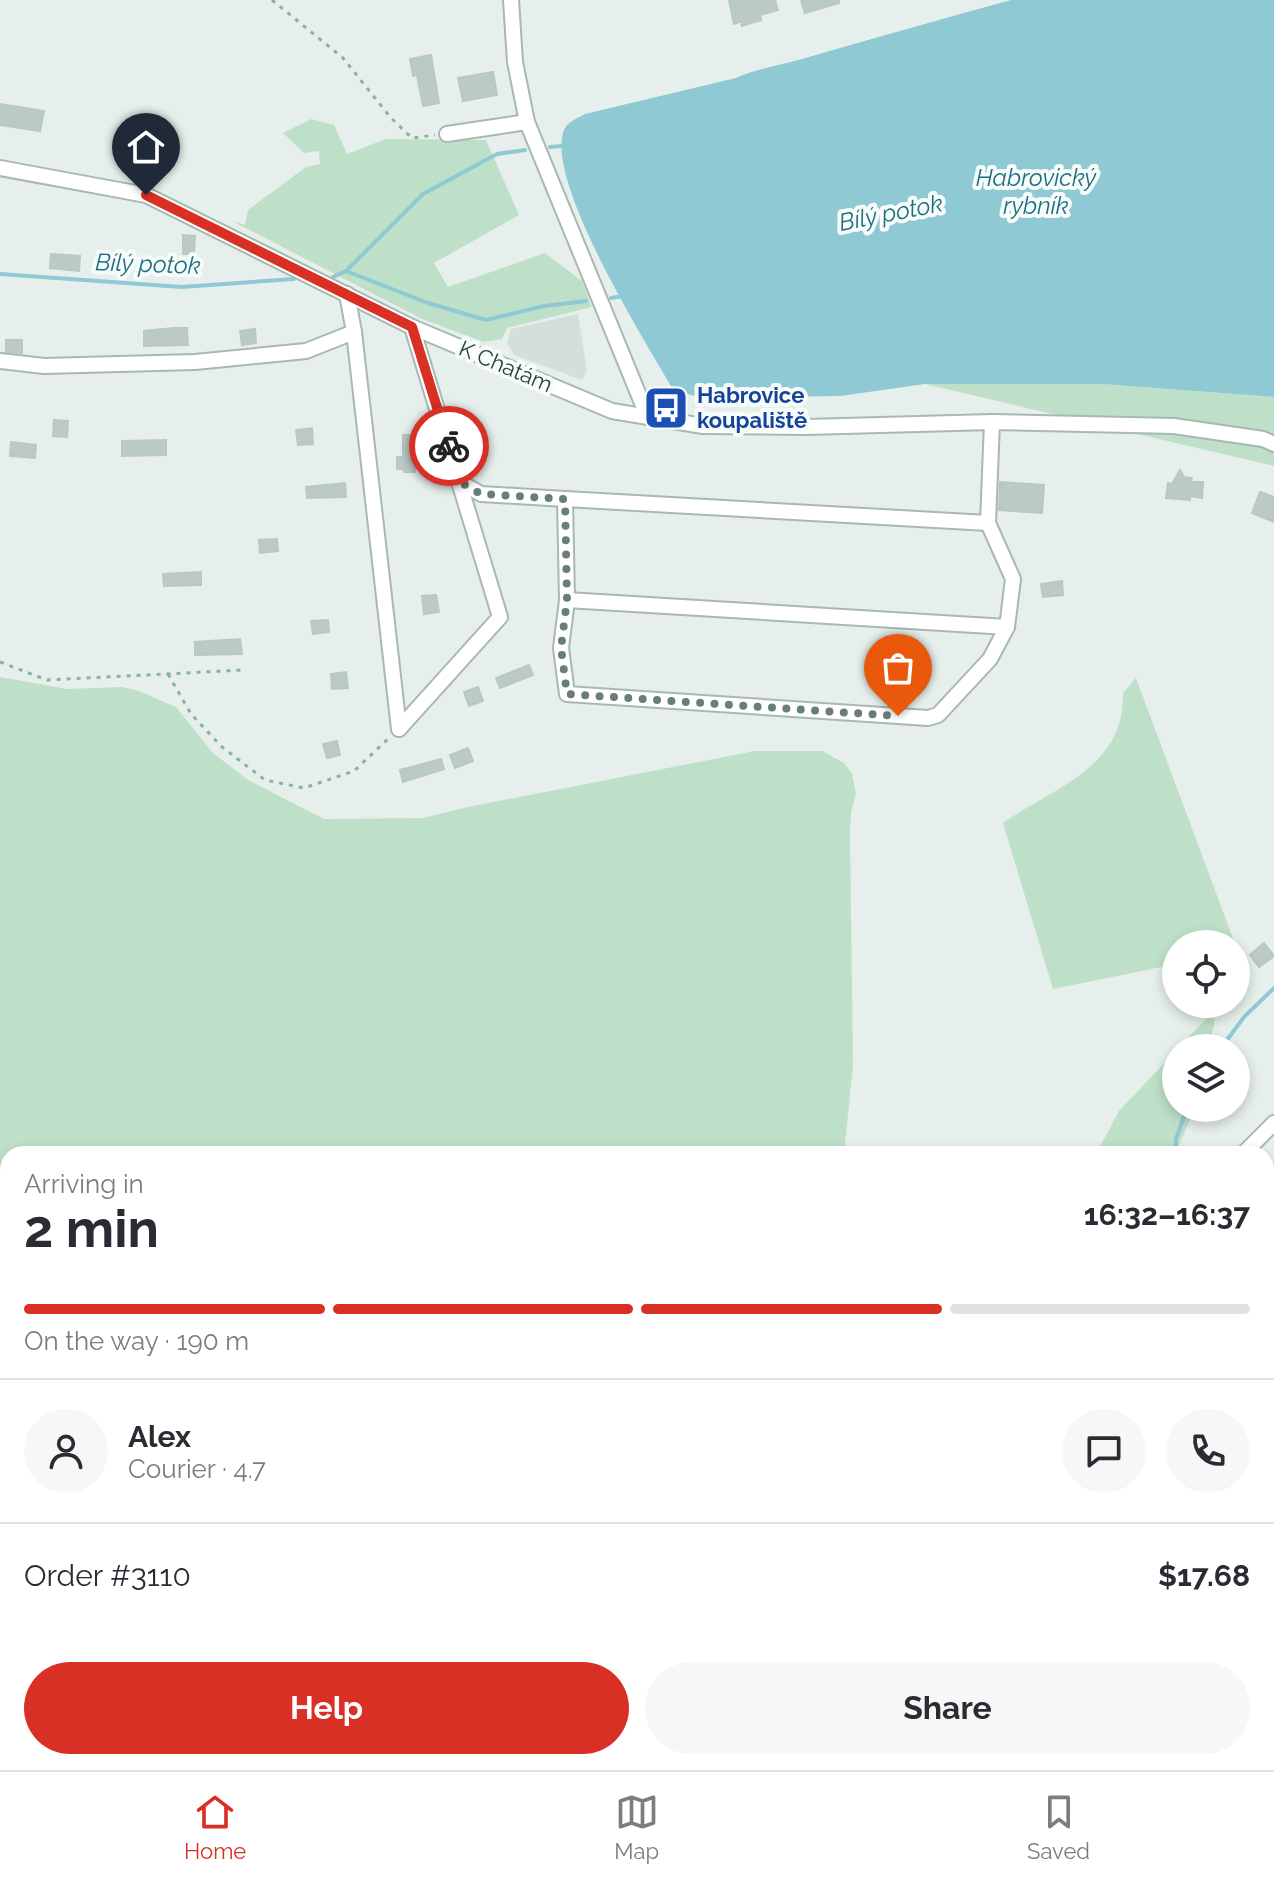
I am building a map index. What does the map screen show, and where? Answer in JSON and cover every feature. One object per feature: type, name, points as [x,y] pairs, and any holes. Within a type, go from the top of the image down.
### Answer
[{"type":"street","points":[[511,0],[515,62],[527,122],[647,415]]},
{"type":"street","points":[[447,134],[527,122]]},
{"type":"street","name":"K Chatám","points":[[0,168],[146,195],[412,327],[612,411],[703,426],[806,427],[992,422],[1174,426],[1263,439],[1274,444]]},
{"type":"street","points":[[347,294],[354,332],[399,729]]},
{"type":"street","points":[[399,729],[500,617],[412,327]]},
{"type":"street","points":[[0,361],[44,366],[195,362],[306,351],[354,332]]},
{"type":"street","points":[[565,499],[567,600],[561,648],[567,694],[928,718],[938,715],[990,659],[1007,627],[1013,579],[988,523],[992,422]]},
{"type":"street","points":[[460,482],[481,494],[988,523]]},
{"type":"street","points":[[567,600],[1007,627]]},
{"type":"street","points":[[1251,1146],[1274,1123]]},
{"type":"path","points":[[272,0],[343,58],[391,118],[412,138],[447,134]]},
{"type":"path","points":[[0,662],[47,680],[243,670]]},
{"type":"path","points":[[168,674],[191,714],[222,747],[265,780],[304,788],[354,771],[399,729]]},
{"type":"shaded area","points":[[578,314],[587,371],[582,380],[514,355],[507,343],[511,329]]},
{"type":"green space","points":[[311,119],[334,125],[347,154],[386,139],[486,140],[519,215],[434,263],[448,287],[545,253],[582,281],[592,307],[507,328],[502,339],[484,342],[422,319],[232,221],[245,225],[248,210],[306,167],[320,164],[319,151],[304,153],[283,133]]},
{"type":"green space","points":[[925,384],[1102,384],[1274,397],[1274,466]]},
{"type":"green space","points":[[0,677],[67,689],[123,687],[176,707],[213,753],[248,780],[324,819],[423,818],[755,751],[822,751],[844,763],[852,774],[856,794],[850,834],[853,1065],[845,1146],[0,1146]]},
{"type":"green space","points":[[1136,678],[1230,930],[1162,930],[1162,967],[1053,989],[1003,823],[1064,786],[1099,758],[1112,740],[1121,719],[1123,693]]},
{"type":"green space","points":[[1207,1018],[1215,1019],[1212,1034],[1192,1034]]},
{"type":"green space","points":[[1162,1066],[1162,1122],[1189,1122],[1178,1146],[1100,1146],[1119,1111]]},
{"type":"water","name":"Habrovický rybník","points":[[1011,0],[1274,0],[1274,397],[1102,384],[925,384],[840,396],[706,398],[682,393],[671,386],[599,258],[581,218],[568,182],[562,151],[565,128],[585,114],[736,78]]},
{"type":"building","points":[[729,0],[775,0],[778,10],[760,15],[761,20],[742,26],[741,21],[734,24]]},
{"type":"building","points":[[801,0],[839,0],[839,3],[805,13]]},
{"type":"building","points":[[431,55],[439,103],[423,106],[417,75],[413,76],[410,59]]},
{"type":"building","points":[[493,72],[497,95],[463,101],[458,78]]},
{"type":"building","points":[[0,104],[44,111],[40,131],[0,125]]},
{"type":"building","points":[[183,235],[195,236],[194,254],[183,254]]},
{"type":"building","points":[[51,254],[80,256],[79,271],[50,268]]},
{"type":"building","points":[[187,328],[188,345],[144,346],[144,331]]},
{"type":"building","points":[[255,329],[256,343],[242,345],[240,331]]},
{"type":"building","points":[[6,340],[22,340],[22,353],[6,352]]},
{"type":"building","points":[[54,420],[68,421],[67,437],[53,436]]},
{"type":"building","points":[[312,428],[313,444],[298,445],[296,430]]},
{"type":"building","points":[[403,435],[414,435],[415,472],[397,469],[397,457],[403,457]]},
{"type":"building","points":[[166,440],[166,455],[122,456],[122,441]]},
{"type":"building","points":[[11,442],[36,445],[35,458],[10,456]]},
{"type":"building","points":[[1180,470],[1184,477],[1192,478],[1191,482],[1203,482],[1202,498],[1166,498],[1168,483],[1172,484]]},
{"type":"building","points":[[1000,482],[1044,485],[1042,513],[999,510]]},
{"type":"building","points":[[345,483],[346,497],[307,498],[306,487]]},
{"type":"building","points":[[1260,492],[1274,497],[1274,522],[1252,513]]},
{"type":"building","points":[[277,539],[278,551],[260,553],[259,540]]},
{"type":"building","points":[[201,572],[201,585],[164,586],[163,574]]},
{"type":"building","points":[[1062,581],[1063,595],[1043,597],[1041,584]]},
{"type":"building","points":[[436,595],[439,612],[424,614],[422,596]]},
{"type":"building","points":[[328,620],[329,632],[313,634],[311,621]]},
{"type":"building","points":[[240,639],[242,654],[195,655],[195,642]]},
{"type":"building","points":[[529,665],[533,675],[500,688],[496,678]]},
{"type":"building","points":[[346,672],[348,688],[332,689],[331,674]]},
{"type":"building","points":[[478,687],[483,701],[469,706],[464,692]]},
{"type":"building","points":[[337,741],[340,755],[327,758],[323,744]]},
{"type":"building","points":[[468,748],[473,761],[455,768],[450,755]]},
{"type":"building","points":[[441,759],[444,769],[403,782],[400,770]]},
{"type":"building","points":[[1264,943],[1274,956],[1259,967],[1250,955]]},
{"type":"waterway","points":[[550,147],[562,146]]},
{"type":"waterway","points":[[346,271],[423,194],[497,154],[525,150]]},
{"type":"waterway","name":"Bílý potok","points":[[333,277],[346,271],[428,303],[486,320],[544,306],[586,301]]},
{"type":"waterway","name":"Bílý potok","points":[[0,274],[182,287],[294,279]]},
{"type":"waterway","name":"Bílý potok","points":[[611,298],[623,296]]},
{"type":"waterway","points":[[1231,1034],[1274,988]]},
{"type":"waterway","points":[[1176,1146],[1182,1122]]},
{"type":"way so far","points":[[449,446],[460,482],[481,494],[565,499],[567,600],[561,648],[567,694],[898,716]]},
{"type":"place","name":"Habrovice koupaliště","points":[[666,408]]},
{"type":"route","points":[[146,195],[412,327],[449,446]]}]
